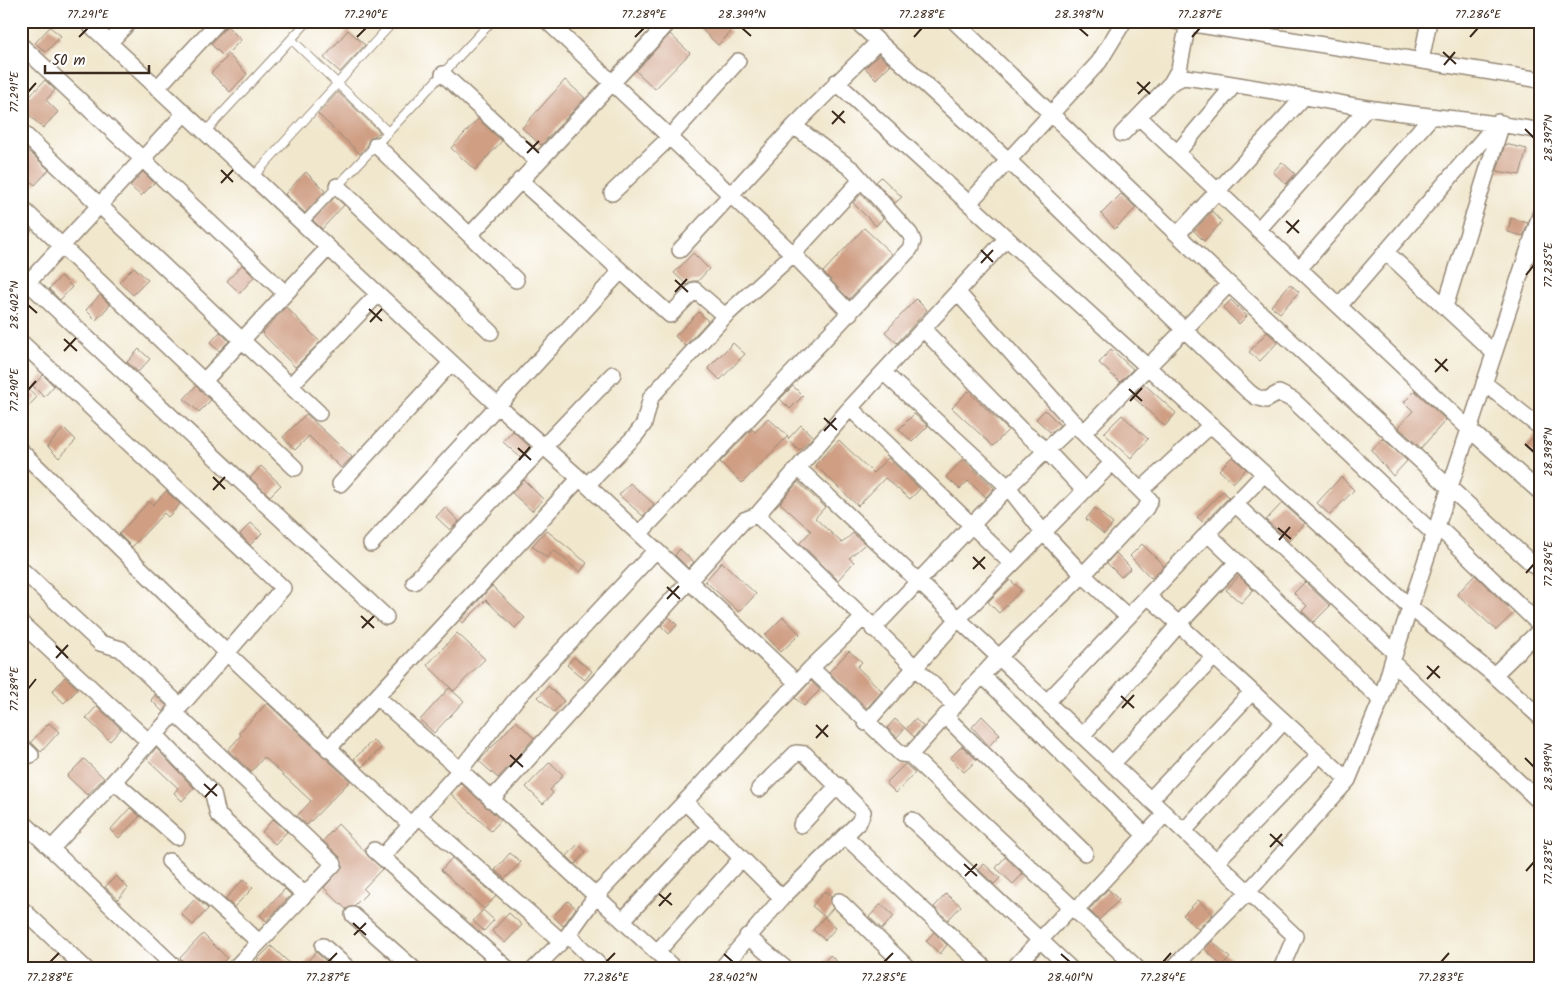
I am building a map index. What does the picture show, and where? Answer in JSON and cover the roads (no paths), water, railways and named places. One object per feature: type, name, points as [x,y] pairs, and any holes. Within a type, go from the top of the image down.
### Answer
[{"type":"street","points":[[86,21],[451,363],[583,482],[656,550],[686,581],[797,683]]},
{"type":"street","points":[[109,43],[130,21]]},
{"type":"street","points":[[157,88],[218,21]]},
{"type":"street","points":[[548,21],[793,254],[850,312]]},
{"type":"street","points":[[470,235],[670,21]]},
{"type":"street","points":[[856,21],[1008,160],[1256,398],[1266,400],[1279,393],[1293,400],[1541,627],[1494,675]]},
{"type":"street","points":[[954,21],[1051,116],[1229,284],[1541,572]]},
{"type":"street","points":[[969,203],[1099,62],[1124,21]]},
{"type":"street","points":[[1421,60],[1429,21]]},
{"type":"street","points":[[1122,134],[1171,83],[1178,69],[1182,22],[1541,80]]},
{"type":"street","points":[[680,250],[794,126],[878,42]]},
{"type":"street","points":[[21,45],[285,293]]},
{"type":"street","points":[[612,193],[670,137],[738,61]]},
{"type":"street","points":[[443,74],[538,162]]},
{"type":"street","points":[[1171,83],[1183,77],[1367,108],[1500,123],[1541,130]]},
{"type":"street","points":[[836,82],[1410,607],[1494,675],[1541,718]]},
{"type":"street","points":[[1177,153],[1234,86]]},
{"type":"street","points":[[1178,234],[1304,97]]},
{"type":"street","points":[[1258,230],[1367,108]]},
{"type":"street","points":[[184,114],[143,160],[23,283],[386,617]]},
{"type":"street","points":[[1300,269],[1431,116]]},
{"type":"street","points":[[1139,117],[1469,429],[1541,493]]},
{"type":"street","points":[[1339,306],[1500,123]]},
{"type":"street","points":[[1445,307],[1500,123]]},
{"type":"street","points":[[639,534],[910,249],[913,242],[910,234],[853,170],[794,126]]},
{"type":"street","points":[[21,131],[243,339],[319,413]]},
{"type":"street","points":[[376,145],[516,280]]},
{"type":"street","points":[[520,180],[670,315],[695,290],[725,316]]},
{"type":"street","points":[[328,748],[583,482],[635,436],[644,424],[651,397],[725,316],[793,254],[862,180]]},
{"type":"street","points":[[338,186],[491,332]]},
{"type":"street","points":[[21,207],[295,468]]},
{"type":"street","points":[[1172,969],[1248,892],[1348,780],[1382,700],[1393,658],[1540,213]]},
{"type":"street","points":[[491,800],[686,581],[744,520],[756,516],[850,408],[1008,238]]},
{"type":"street","points":[[204,381],[328,248]]},
{"type":"street","points":[[1386,252],[1494,353]]},
{"type":"street","points":[[371,544],[620,272]]},
{"type":"street","points":[[536,968],[565,938],[595,897],[811,668],[868,624],[917,580],[1044,449],[1079,428],[1148,367],[1229,284]]},
{"type":"street","points":[[910,755],[998,657],[1083,575],[1146,508],[1150,500],[1079,428],[958,293]]},
{"type":"street","points":[[291,386],[378,294]]},
{"type":"street","points":[[924,330],[1021,430],[1044,449],[1083,489]]},
{"type":"street","points":[[21,342],[283,588],[151,738],[116,782],[52,848]]},
{"type":"street","points":[[340,484],[451,363]]},
{"type":"street","points":[[884,372],[1008,487],[1043,532],[1083,575],[1128,616]]},
{"type":"street","points":[[414,582],[613,374]]},
{"type":"street","points":[[1484,383],[1541,428]]},
{"type":"street","points":[[850,408],[1011,563]]},
{"type":"street","points":[[1141,490],[1211,425]]},
{"type":"street","points":[[21,451],[227,653],[328,748],[415,820],[603,969]]},
{"type":"street","points":[[866,723],[958,618],[1083,489],[1112,463]]},
{"type":"street","points":[[798,468],[1295,936],[1282,969]]},
{"type":"street","points":[[1046,702],[1264,474]]},
{"type":"street","points":[[1235,504],[1541,803]]},
{"type":"street","points":[[756,516],[914,667],[950,711],[1085,853]]},
{"type":"street","points":[[1207,534],[1382,700]]},
{"type":"street","points":[[508,969],[378,854],[415,820],[460,770],[517,698],[656,550]]},
{"type":"street","points":[[1082,736],[1179,624],[1237,562]]},
{"type":"street","points":[[21,569],[100,642],[121,649],[177,709],[334,864],[236,968]]},
{"type":"street","points":[[1148,596],[1348,780]]},
{"type":"street","points":[[21,623],[213,794],[218,815],[304,894]]},
{"type":"street","points":[[1112,764],[1214,657]]},
{"type":"street","points":[[811,668],[866,723],[901,754],[910,755],[1138,969]]},
{"type":"street","points":[[982,675],[1145,835]]},
{"type":"street","points":[[1150,800],[1252,692]]},
{"type":"street","points":[[376,697],[460,770],[595,897],[675,969]]},
{"type":"street","points":[[1184,832],[1284,721]]},
{"type":"street","points":[[721,969],[747,936],[782,898],[859,822],[863,812],[838,785],[804,754],[796,753],[759,789]]},
{"type":"street","points":[[1216,862],[1320,754]]},
{"type":"street","points":[[116,782],[177,837]]},
{"type":"street","points":[[801,825],[838,785]]},
{"type":"street","points":[[684,802],[782,898]]},
{"type":"street","points":[[1013,969],[1165,814]]},
{"type":"street","points":[[21,820],[177,969]]},
{"type":"street","points":[[912,820],[1071,969]]},
{"type":"street","points":[[622,920],[709,828]]},
{"type":"street","points":[[845,836],[986,969]]},
{"type":"street","points":[[657,952],[741,859]]},
{"type":"street","points":[[169,861],[259,942]]},
{"type":"street","points":[[839,901],[909,969]]},
{"type":"street","points":[[21,908],[86,969]]},
{"type":"street","points":[[353,915],[414,969]]},
{"type":"street","points":[[747,936],[786,969]]},
{"type":"street","points":[[323,946],[349,969]]},
{"type":"lane","points":[[205,132],[308,21]]},
{"type":"lane","points":[[253,177],[394,21]]},
{"type":"lane","points":[[303,223],[492,21]]},
{"type":"lane","points":[[291,39],[388,132]]}]
